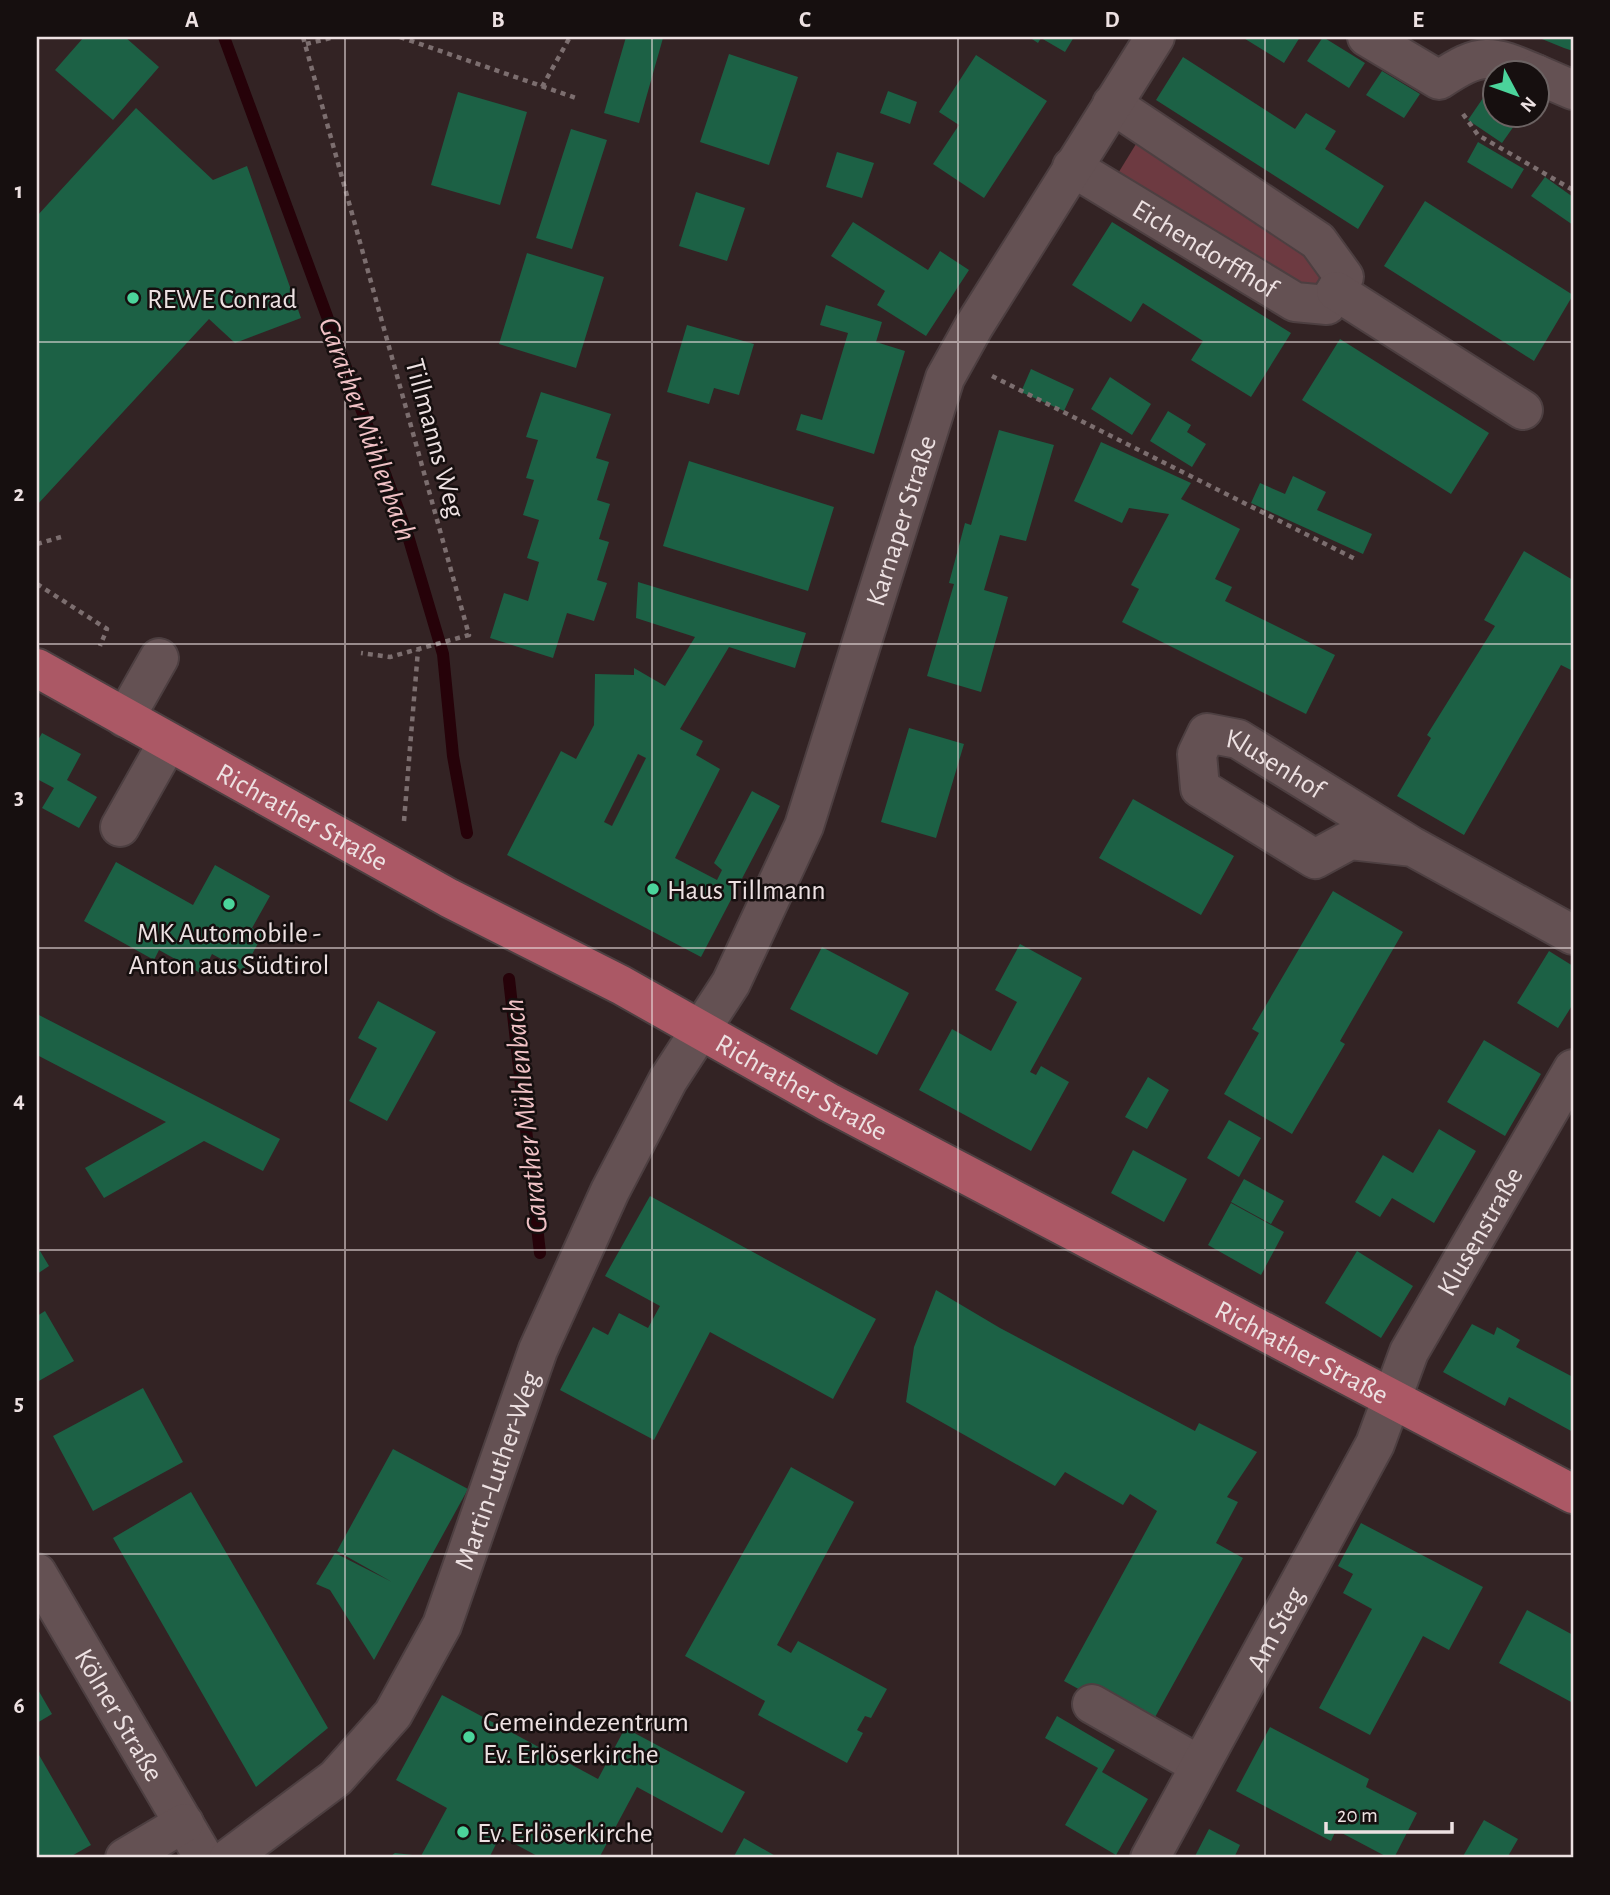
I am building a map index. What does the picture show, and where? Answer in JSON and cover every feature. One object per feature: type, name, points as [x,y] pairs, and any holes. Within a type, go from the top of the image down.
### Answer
[{"type":"main road","name":"Richrather Straße","points":[[37,668],[449,898],[621,985],[839,1108],[1573,1494]]},
{"type":"street","name":"Karnaper Straße","points":[[702,1031],[731,983],[804,826],[945,378],[1072,167],[1155,37]]},
{"type":"street","points":[[1367,37],[1439,80],[1467,61],[1499,58],[1504,60]]},
{"type":"street","points":[[1550,80],[1573,90]]},
{"type":"street","points":[[1112,104],[1318,241],[1344,277],[1336,291],[1524,410]]},
{"type":"street","name":"Eichendorffhof","points":[[1072,167],[1295,302],[1327,305],[1336,291]]},
{"type":"street","points":[[125,718],[159,657]]},
{"type":"street","name":"Klusenhof","points":[[1413,847],[1350,840],[1315,859],[1200,788],[1197,754],[1207,733],[1238,739],[1413,847],[1573,935]]},
{"type":"street","points":[[120,827],[168,742]]},
{"type":"street","name":"Martin-Luther-Weg","points":[[229,1858],[336,1778],[393,1714],[442,1625],[538,1350],[610,1191],[668,1080],[702,1031]]},
{"type":"street","name":"Klusenstraße","points":[[1390,1398],[1409,1352],[1573,1069]]},
{"type":"street","name":"Am Steg","points":[[1150,1858],[1375,1444],[1390,1398]]},
{"type":"street","name":"Kölner Straße","points":[[37,1573],[204,1858]]},
{"type":"street","points":[[1092,1704],[1199,1765]]},
{"type":"street","points":[[125,1858],[184,1823]]},
{"type":"path","name":"Tillmanns Weg","points":[[303,37],[469,635],[390,657],[361,653]]},
{"type":"path","points":[[306,44],[335,37]]},
{"type":"path","points":[[400,37],[576,98]]},
{"type":"path","points":[[542,87],[570,37]]},
{"type":"path","points":[[1439,80],[1478,135],[1573,190]]},
{"type":"path","points":[[988,374],[1357,560]]},
{"type":"path","points":[[37,544],[61,537]]},
{"type":"path","points":[[37,584],[107,629],[100,646]]},
{"type":"path","points":[[404,821],[418,650]]},
{"type":"shaded area","points":[[1136,144],[1313,254],[1327,272],[1316,288],[1293,284],[1117,175]]},
{"type":"building","points":[[84,37],[125,37],[159,67],[113,120],[55,70]]},
{"type":"building","points":[[626,37],[663,38],[639,123],[604,113]]},
{"type":"building","points":[[1029,37],[1074,37],[1065,52],[1041,38],[1038,43]]},
{"type":"building","points":[[1242,37],[1300,37],[1284,63]]},
{"type":"building","points":[[1323,37],[1365,63],[1349,88],[1307,61]]},
{"type":"building","points":[[1537,37],[1573,37],[1573,51],[1564,48]]},
{"type":"building","points":[[729,54],[798,77],[769,165],[700,142]]},
{"type":"building","points":[[976,55],[1047,101],[984,198],[933,164],[959,125],[939,112]]},
{"type":"building","points":[[1183,57],[1295,129],[1306,113],[1336,131],[1325,149],[1384,186],[1358,229],[1156,100]]},
{"type":"building","points":[[1382,71],[1420,94],[1404,118],[1366,95]]},
{"type":"building","points":[[888,91],[917,102],[910,124],[880,113]]},
{"type":"building","points":[[458,92],[527,112],[500,205],[431,185]]},
{"type":"building","points":[[1480,102],[1480,128],[1468,120]]},
{"type":"building","name":"REWE Conrad","points":[[136,108],[213,180],[247,166],[301,318],[235,343],[209,319],[37,505],[37,216]]},
{"type":"building","points":[[571,129],[607,140],[572,249],[536,238]]},
{"type":"building","points":[[1483,130],[1511,130],[1502,143]]},
{"type":"building","points":[[1478,142],[1524,169],[1512,189],[1467,162]]},
{"type":"building","points":[[837,152],[874,163],[862,198],[826,187]]},
{"type":"building","points":[[1545,177],[1573,197],[1573,225],[1531,196]]},
{"type":"building","points":[[696,192],[745,208],[727,261],[679,246]]},
{"type":"building","points":[[1425,201],[1573,295],[1534,361],[1384,266]]},
{"type":"building","points":[[853,222],[928,270],[940,251],[969,270],[926,336],[877,305],[885,291],[831,256]]},
{"type":"building","points":[[1112,222],[1291,333],[1251,397],[1191,360],[1203,341],[1143,303],[1131,322],[1072,285]]},
{"type":"building","points":[[527,253],[604,277],[576,368],[499,344]]},
{"type":"building","points":[[826,305],[882,322],[876,342],[905,351],[874,454],[796,430],[801,414],[822,420],[848,333],[820,325]]},
{"type":"building","points":[[687,325],[754,344],[739,395],[714,388],[709,404],[667,392]]},
{"type":"building","points":[[1340,339],[1489,433],[1451,494],[1302,400]]},
{"type":"building","points":[[1031,369],[1074,389],[1064,411],[1021,392]]},
{"type":"building","points":[[1110,377],[1151,404],[1132,435],[1091,409]]},
{"type":"building","points":[[541,392],[611,414],[596,458],[609,462],[597,500],[610,504],[599,539],[609,542],[597,580],[607,583],[594,621],[567,613],[553,658],[490,638],[504,593],[528,601],[539,562],[527,558],[539,520],[523,515],[534,480],[526,478],[538,440],[526,437]]},
{"type":"building","points":[[1168,411],[1191,425],[1187,432],[1206,444],[1192,467],[1150,441]]},
{"type":"building","points":[[999,430],[1054,445],[1026,541],[1000,535],[984,590],[1008,597],[981,692],[927,676],[954,584],[949,583],[965,523],[971,525]]},
{"type":"building","points":[[1101,442],[1191,483],[1181,499],[1240,529],[1215,579],[1232,587],[1225,601],[1335,655],[1306,714],[1122,622],[1139,589],[1131,585],[1169,514],[1129,508],[1122,523],[1074,501]]},
{"type":"building","points":[[689,461],[834,507],[808,591],[663,546]]},
{"type":"building","points":[[1293,476],[1326,492],[1317,510],[1372,534],[1363,554],[1251,503],[1260,483],[1285,494]]},
{"type":"building","points":[[1524,551],[1573,580],[1573,671],[1561,665],[1464,835],[1397,796],[1431,738],[1427,735],[1495,626],[1484,620]]},
{"type":"building","points":[[638,582],[806,633],[795,668],[729,647],[680,729],[703,741],[696,755],[720,769],[675,858],[717,880],[722,870],[714,863],[752,791],[780,806],[701,957],[507,855],[561,751],[576,759],[594,725],[595,674],[634,675],[634,668],[665,686],[695,637],[636,618]],"holes":[[[638,754],[646,758],[612,826],[604,822]]]},
{"type":"building","points":[[909,728],[964,744],[936,838],[881,822]]},
{"type":"building","points":[[42,733],[81,754],[67,780],[97,797],[79,828],[42,808],[54,788],[37,779],[37,742]]},
{"type":"building","points":[[1133,799],[1234,856],[1201,915],[1099,858]]},
{"type":"building","points":[[116,862],[193,905],[215,865],[270,896],[252,928],[263,934],[243,971],[212,954],[202,974],[159,950],[154,960],[84,921]]},
{"type":"building","points":[[1333,891],[1403,932],[1340,1041],[1345,1044],[1292,1134],[1224,1094],[1259,1033],[1252,1029]]},
{"type":"building","points":[[1020,944],[1082,978],[1030,1072],[1036,1075],[1041,1066],[1069,1082],[1031,1151],[919,1090],[952,1029],[991,1051],[1017,1002],[995,990]]},
{"type":"building","points":[[822,947],[909,993],[877,1055],[790,1009]]},
{"type":"building","points":[[1549,951],[1573,966],[1573,1004],[1558,1028],[1517,1003]]},
{"type":"building","points":[[378,1001],[436,1032],[387,1121],[349,1101],[377,1048],[358,1038]]},
{"type":"building","points":[[37,1014],[280,1139],[263,1171],[204,1141],[104,1198],[85,1168],[166,1122],[37,1055]]},
{"type":"building","points":[[1484,1040],[1541,1074],[1505,1136],[1447,1102]]},
{"type":"building","points":[[1148,1077],[1169,1090],[1147,1129],[1125,1117]]},
{"type":"building","points":[[1229,1120],[1261,1138],[1239,1177],[1207,1158]]},
{"type":"building","points":[[1439,1129],[1476,1151],[1434,1223],[1392,1198],[1380,1217],[1355,1202],[1383,1155],[1413,1173]]},
{"type":"building","points":[[1133,1150],[1187,1179],[1164,1222],[1111,1193]]},
{"type":"building","points":[[1244,1179],[1284,1201],[1271,1224],[1231,1202]]},
{"type":"building","points":[[650,1196],[876,1319],[833,1399],[710,1332],[654,1440],[560,1390],[593,1327],[608,1335],[619,1313],[648,1328],[660,1306],[605,1276]]},
{"type":"building","points":[[1231,1203],[1284,1232],[1261,1275],[1208,1245]]},
{"type":"building","points":[[37,1246],[49,1266],[37,1274]]},
{"type":"building","points":[[1357,1251],[1413,1286],[1381,1338],[1325,1303]]},
{"type":"building","points":[[936,1290],[1000,1328],[1195,1431],[1199,1423],[1257,1452],[1227,1497],[1238,1502],[1216,1543],[1243,1558],[1149,1728],[1064,1681],[1157,1511],[1130,1494],[1123,1505],[1065,1472],[1055,1486],[906,1402],[914,1347]]},
{"type":"building","points":[[45,1311],[74,1361],[37,1382],[37,1316]]},
{"type":"building","points":[[1472,1324],[1494,1335],[1497,1327],[1520,1340],[1516,1347],[1573,1377],[1573,1432],[1509,1397],[1505,1406],[1443,1372]]},
{"type":"building","points":[[143,1388],[183,1462],[93,1511],[53,1436]]},
{"type":"building","points":[[393,1449],[468,1489],[374,1660],[330,1590],[316,1584],[335,1553],[392,1582],[337,1551]]},
{"type":"building","points":[[791,1467],[854,1502],[777,1645],[791,1653],[798,1641],[887,1689],[871,1718],[865,1716],[857,1730],[863,1733],[847,1763],[758,1715],[765,1701],[685,1656]]},
{"type":"building","points":[[191,1492],[328,1728],[256,1787],[113,1538]]},
{"type":"building","points":[[1361,1523],[1483,1587],[1449,1650],[1423,1636],[1370,1735],[1319,1708],[1372,1609],[1343,1593],[1353,1574],[1338,1566]]},
{"type":"building","points":[[1527,1610],[1573,1635],[1573,1703],[1499,1663]]},
{"type":"building","points":[[37,1688],[52,1714],[37,1723]]},
{"type":"building","name":"Gemeindezentrum Ev. Erlöserkirche","points":[[442,1695],[598,1779],[625,1728],[745,1792],[722,1833],[637,1787],[599,1858],[541,1858],[500,1836],[489,1858],[388,1858],[395,1853],[421,1856],[447,1808],[396,1780]]},
{"type":"building","points":[[1057,1716],[1115,1750],[1102,1772],[1148,1799],[1116,1855],[1065,1825],[1098,1768],[1045,1738]]},
{"type":"building","points":[[1270,1727],[1369,1779],[1366,1787],[1417,1813],[1394,1858],[1389,1858],[1336,1830],[1331,1841],[1236,1791]]},
{"type":"building","points":[[39,1755],[91,1845],[68,1858],[37,1858]]},
{"type":"building","points":[[1484,1820],[1518,1839],[1507,1858],[1462,1858]]},
{"type":"building","points":[[1209,1829],[1240,1845],[1234,1858],[1194,1858]]},
{"type":"building","points":[[744,1838],[779,1858],[733,1858]]},
{"type":"waterway","name":"Garather Mühlenbach","points":[[224,37],[408,536],[443,654],[453,756],[467,833]]},
{"type":"waterway","name":"Garather Mühlenbach","points":[[509,979],[540,1253]]},
{"type":"place","name":"REWE Conrad","points":[[133,298]]},
{"type":"place","name":"Haus Tillmann","points":[[653,889]]},
{"type":"place","name":"MK Automobile - Anton aus Südtirol","points":[[229,904]]},
{"type":"place","name":"Gemeindezentrum Ev. Erlöserkirche","points":[[469,1737]]},
{"type":"place","name":"Ev. Erlöserkirche","points":[[463,1832]]}]
